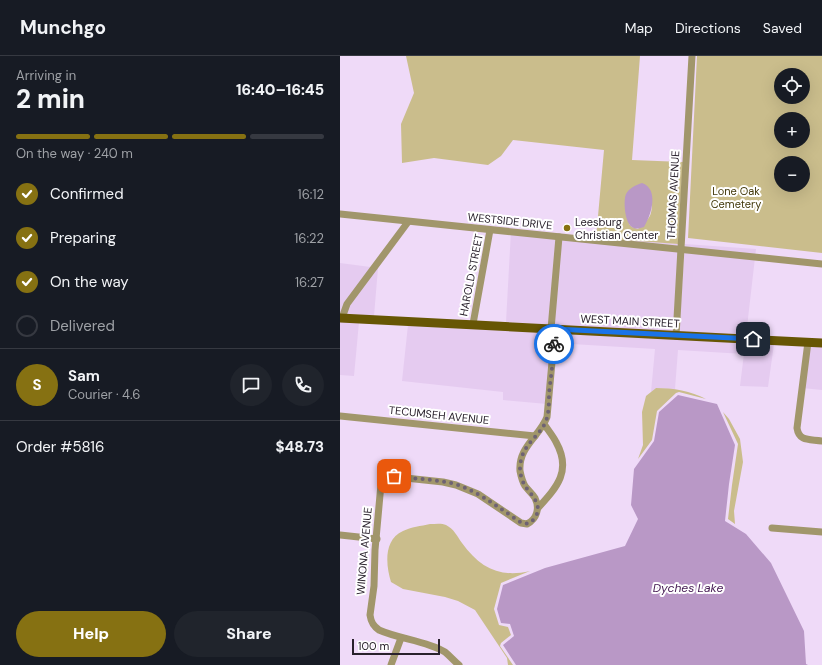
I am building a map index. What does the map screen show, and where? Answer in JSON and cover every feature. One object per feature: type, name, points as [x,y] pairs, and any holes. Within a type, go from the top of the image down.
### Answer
[{"type":"main road","name":"WEST MAIN STREET","points":[[341,318],[822,343]]},
{"type":"street","name":"THOMAS AVENUE","points":[[676,336],[692,56]]},
{"type":"street","name":"WESTSIDE DRIVE","points":[[340,214],[822,264]]},
{"type":"street","points":[[341,318],[347,304],[408,222]]},
{"type":"street","name":"HAROLD STREET","points":[[473,324],[490,230]]},
{"type":"street","points":[[538,508],[534,497],[523,481],[520,469],[527,444],[536,436],[547,417],[559,237]]},
{"type":"street","points":[[808,342],[796,428],[798,435],[804,439],[822,441]]},
{"type":"street","name":"TECUMSEH AVENUE","points":[[340,416],[536,436]]},
{"type":"street","points":[[538,508],[559,481],[564,466],[560,450],[544,424]]},
{"type":"street","name":"WINONA AVENUE","points":[[459,665],[449,656],[436,648],[379,630],[375,627],[371,620],[370,615],[374,586],[381,484],[387,476],[443,482],[456,485],[478,494],[524,524],[527,524],[534,519],[538,508]]},
{"type":"street","points":[[772,528],[822,532]]},
{"type":"street","points":[[340,535],[377,539]]},
{"type":"street","points":[[391,665],[401,638]]},
{"type":"shaded area","points":[[511,231],[679,244],[673,332],[506,322]]},
{"type":"shaded area","points":[[685,244],[756,249],[747,327],[770,337],[679,332]]},
{"type":"shaded area","points":[[340,263],[378,268],[374,316],[340,314]]},
{"type":"shaded area","points":[[340,321],[359,322],[354,376],[340,375]]},
{"type":"shaded area","points":[[408,325],[774,344],[768,387],[740,386],[744,354],[678,350],[675,389],[656,388],[651,392],[655,349],[555,343],[547,404],[503,400],[503,392],[402,381]]},
{"type":"shaded area","points":[[805,345],[822,346],[822,390],[802,388]]},
{"type":"green space","points":[[406,56],[640,56],[632,160],[683,162],[678,244],[596,238],[604,150],[513,140],[501,156],[488,165],[434,158],[402,163],[401,124],[414,93]],"holes":[[[652,199],[650,216],[638,229],[629,224]]]},
{"type":"green space","name":"Lone Oak Cemetery","points":[[697,56],[822,56],[822,253],[688,238]]},
{"type":"green space","points":[[656,388],[682,390],[706,399],[679,392],[676,393],[657,411],[652,440],[638,459],[643,445],[642,412],[646,396]]},
{"type":"green space","points":[[723,412],[729,419],[740,439],[743,462],[734,511],[735,524],[728,519],[738,444]]},
{"type":"green space","points":[[430,524],[443,524],[449,527],[476,559],[492,569],[509,573],[530,571],[501,583],[494,609],[499,625],[508,627],[511,635],[501,643],[500,646],[513,665],[508,665],[507,658],[475,610],[458,601],[403,589],[391,582],[387,561],[389,547],[392,541],[403,531]]},
{"type":"water","points":[[642,183],[651,191],[651,209],[644,227],[635,228],[630,225],[626,217],[625,197],[631,188]]},
{"type":"water","name":"Dyches Lake","points":[[678,395],[717,404],[735,445],[725,521],[746,534],[771,563],[804,631],[806,664],[808,665],[516,665],[503,645],[514,636],[510,624],[501,623],[497,609],[503,585],[545,568],[625,546],[638,519],[631,505],[634,469],[654,441],[659,412]]},
{"type":"way so far","points":[[394,476],[456,485],[478,494],[524,524],[527,524],[534,519],[538,508],[536,500],[526,487],[520,469],[527,444],[542,428],[547,417],[554,344]]},
{"type":"place","name":"Leesburg Christian Center","points":[[567,228]]},
{"type":"route","points":[[554,344],[555,329],[753,339]]}]
